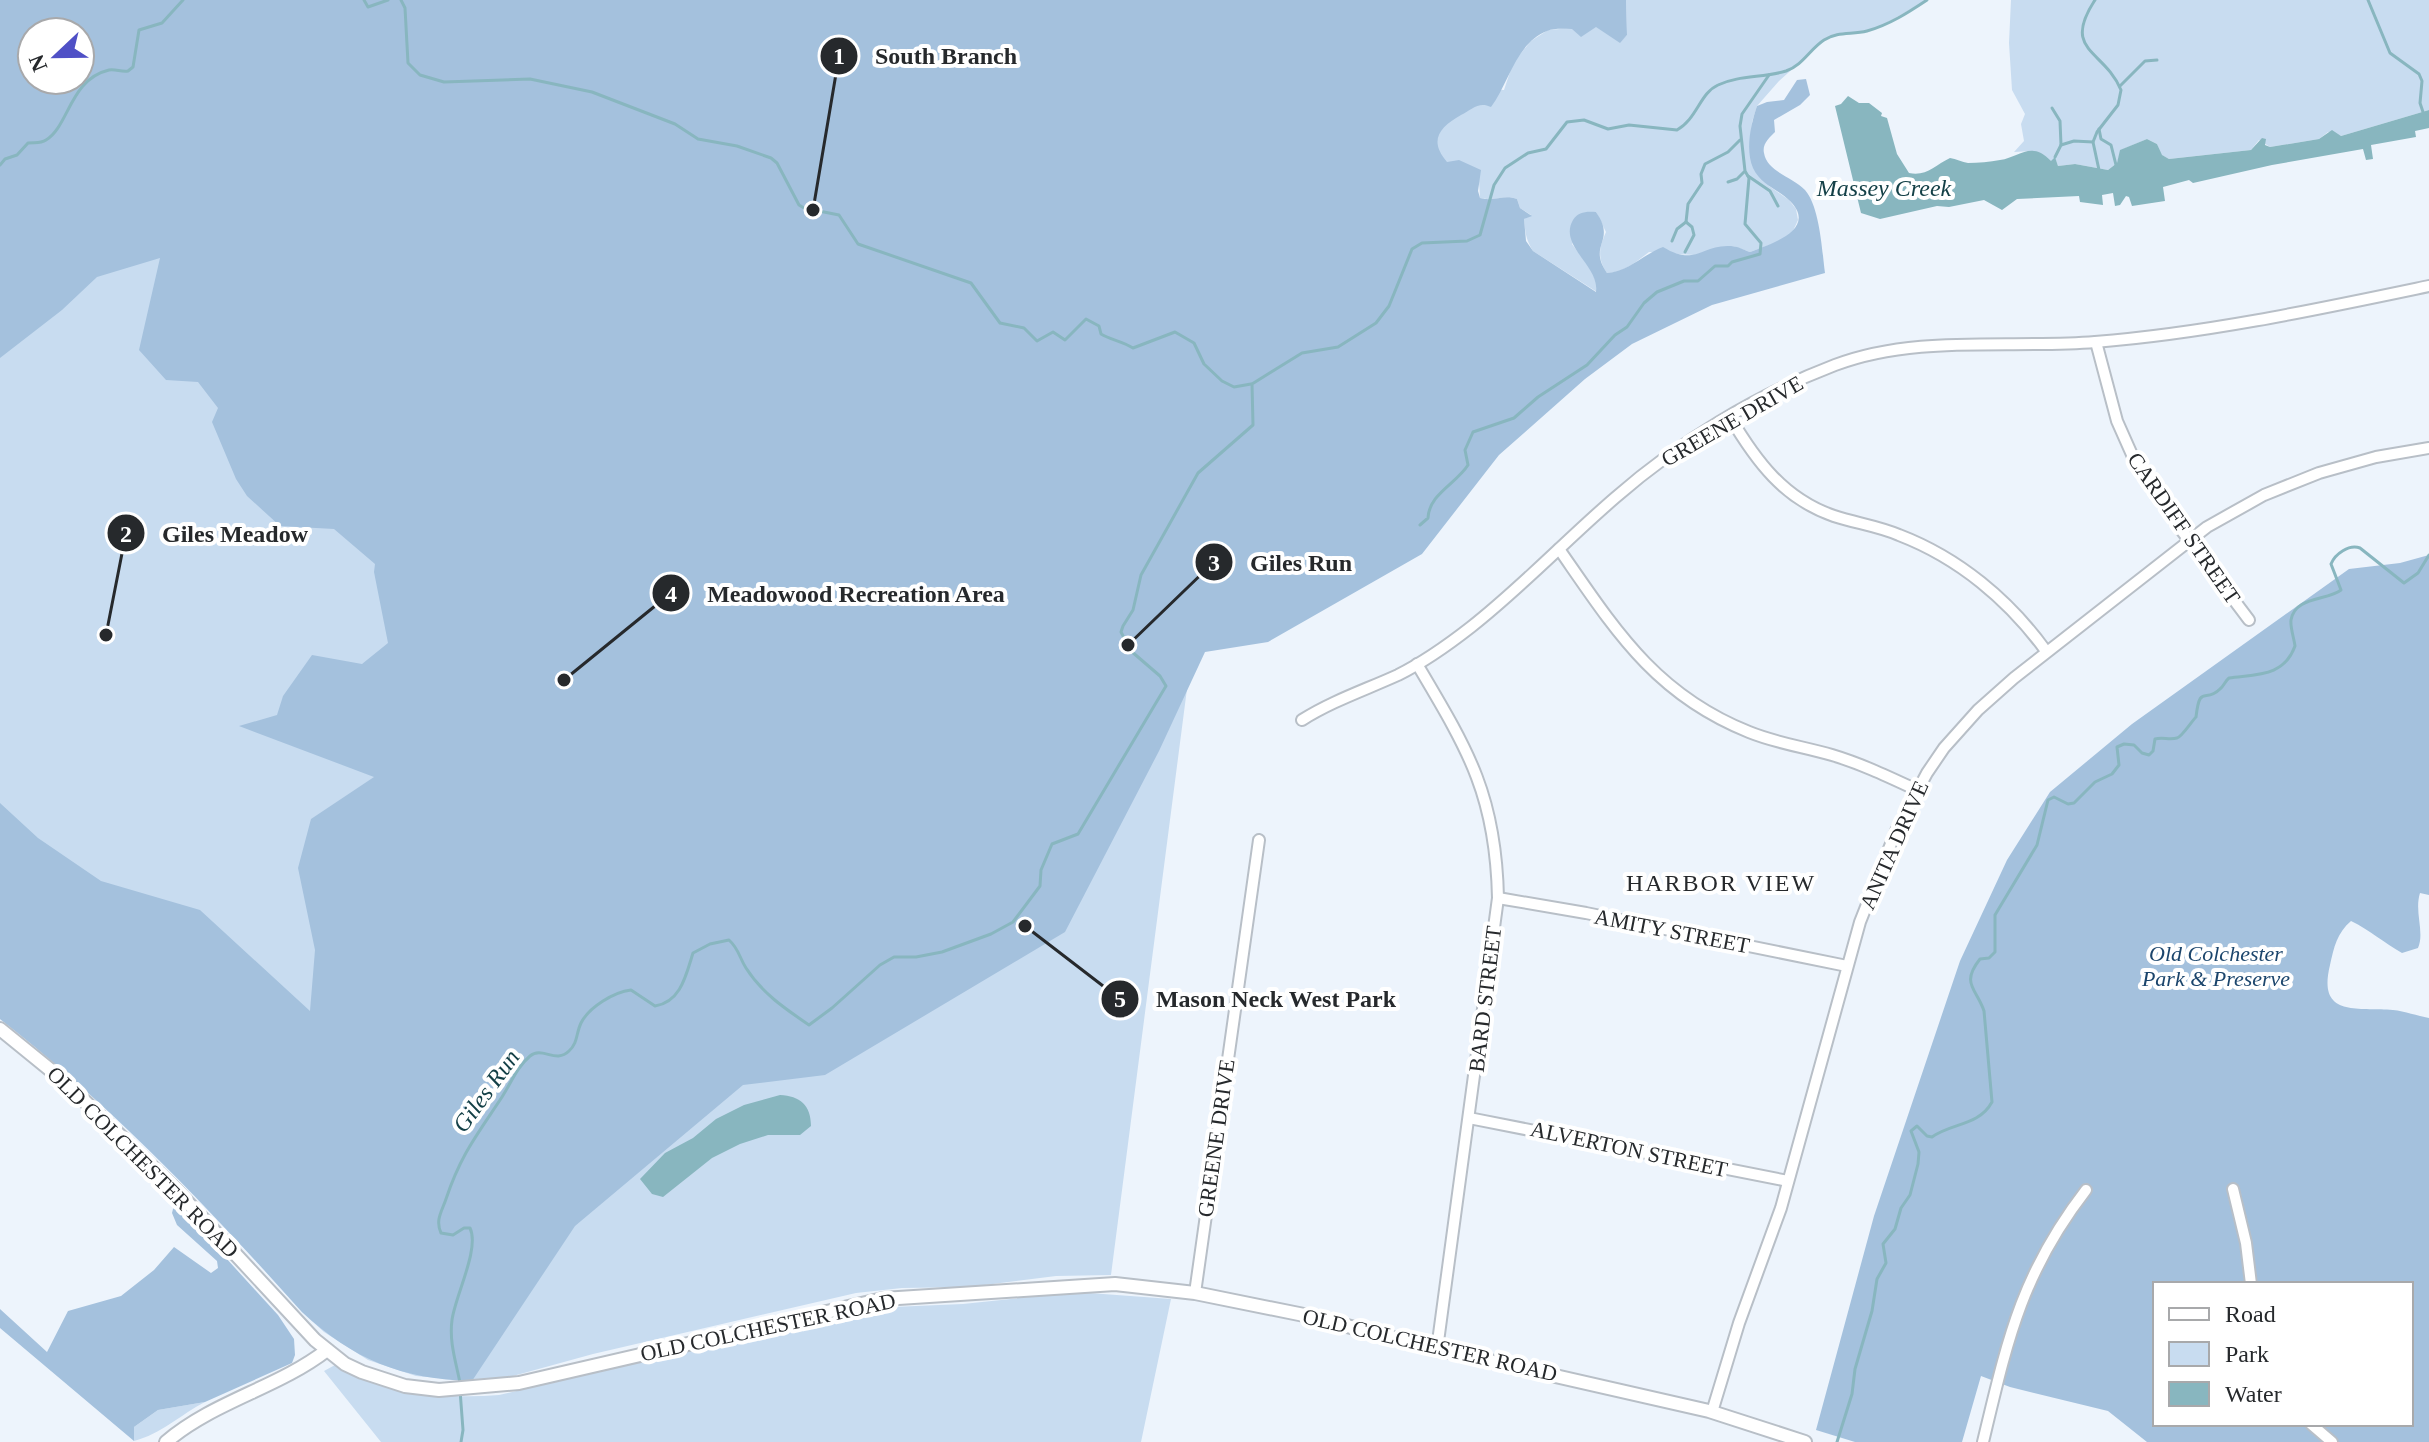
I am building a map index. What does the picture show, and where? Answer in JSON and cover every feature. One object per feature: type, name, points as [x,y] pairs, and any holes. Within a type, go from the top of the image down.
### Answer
[{"type":"street","name":"GREENE DRIVE","points":[[1302,720],[1417,664],[1471,626],[1640,477],[1685,444],[1770,394],[1823,370],[1891,350],[1925,346],[2028,346],[2096,342],[2223,325],[2429,286]]},
{"type":"street","name":"CARDIFF STREET","points":[[2096,342],[2112,407],[2125,441],[2188,540],[2249,620]]},
{"type":"street","points":[[1730,417],[1768,474],[1785,489],[1819,510],[1899,535],[1956,564],[2004,601],[2046,651]]},
{"type":"street","name":"ANITA DRIVE","points":[[1712,1412],[1739,1323],[1774,1228],[1847,966],[1880,871],[1917,790],[1944,748],[1978,710],[2046,651],[2188,540],[2236,509],[2293,482],[2347,464],[2429,448]]},
{"type":"street","points":[[1559,549],[1628,646],[1655,674],[1685,698],[1749,732],[1859,764],[1917,790]]},
{"type":"street","name":"BARD STREET","points":[[1417,664],[1461,738],[1480,781],[1497,856],[1498,898],[1437,1349]]},
{"type":"street","name":"GREENE DRIVE","points":[[1195,1293],[1259,840]]},
{"type":"street","name":"AMITY STREET","points":[[1498,898],[1847,966]]},
{"type":"street","name":"OLD COLCHESTER ROAD","points":[[0,1029],[64,1081],[176,1190],[327,1350],[354,1368],[388,1382],[422,1389],[448,1390],[519,1383],[883,1299],[1115,1284],[1195,1293],[1294,1313],[1712,1412],[1805,1442]]},
{"type":"street","name":"ALVERTON STREET","points":[[1469,1118],[1788,1181]]},
{"type":"street","points":[[2233,1189],[2246,1243],[2251,1282]]},
{"type":"street","points":[[1983,1442],[2005,1350],[2021,1300],[2049,1242],[2086,1190]]},
{"type":"street","points":[[166,1442],[213,1409],[306,1365],[327,1350]]},
{"type":"street","points":[[2313,1426],[2332,1442]]},
{"type":"green space","points":[[0,0],[1504,90],[1513,63],[1531,41],[1548,30],[1596,26],[1620,42],[1627,35],[1626,0],[1927,0],[1881,26],[1863,32],[1843,33],[1825,40],[1779,81],[1757,106],[1752,122],[1750,153],[1769,186],[1796,209],[1798,220],[1792,233],[1781,241],[1750,252],[1733,246],[1694,255],[1649,252],[1624,269],[1607,273],[1600,253],[1606,232],[1596,212],[1572,244],[1592,273],[1597,292],[1533,251],[1526,235],[1524,219],[1531,215],[1520,208],[1517,199],[1480,198],[1479,181],[1198,604],[1111,1275],[1056,1276],[969,1287],[902,1288],[856,1293],[593,1354],[513,1376],[472,1381],[416,1376],[368,1360],[324,1332],[195,1196],[120,1122],[0,1019]]},
{"type":"green space","points":[[0,0],[1626,0],[1627,35],[1620,43],[1596,27],[1581,37],[1572,29],[1556,29],[1536,37],[1520,54],[1491,107],[1479,105],[1472,108],[1442,129],[1438,141],[1441,154],[1447,162],[1459,160],[1481,170],[1480,198],[1517,199],[1520,208],[1532,216],[1524,219],[1526,241],[1533,251],[1596,292],[1592,273],[1571,239],[1573,220],[1583,213],[1596,212],[1602,222],[1604,230],[1600,255],[1607,273],[1622,270],[1663,247],[1683,255],[1721,246],[1733,246],[1750,252],[1788,235],[1795,228],[1799,220],[1797,211],[1790,201],[1760,179],[1753,168],[1749,145],[1757,106],[1784,100],[1797,80],[1806,79],[1810,95],[1800,105],[1774,120],[1775,132],[1766,141],[1764,150],[1770,165],[1800,185],[1810,198],[1820,230],[1825,273],[1712,305],[1632,344],[1585,379],[1499,455],[1422,554],[1268,642],[1205,652],[1159,751],[1065,932],[825,1075],[743,1085],[575,1226],[472,1381],[423,1376],[380,1364],[321,1329],[120,1122],[0,1019],[0,803],[38,838],[101,881],[200,910],[310,1011],[315,950],[298,868],[311,819],[374,777],[239,726],[277,715],[283,696],[312,655],[362,664],[388,643],[375,564],[334,529],[280,526],[247,496],[236,479],[212,422],[218,408],[198,382],[166,380],[139,350],[160,258],[97,277],[62,310],[0,358]]},
{"type":"green space","points":[[2011,0],[2429,0],[2429,110],[2341,136],[2328,132],[2319,139],[2270,147],[2259,140],[2251,150],[2169,159],[2161,155],[2157,144],[2147,139],[2121,150],[2117,163],[2108,170],[2075,164],[2058,166],[2055,158],[2051,162],[2031,151],[2014,152],[2024,141],[2021,124],[2025,114],[2012,90],[2009,43]]},
{"type":"green space","name":"Old Colchester Park & Preserve","points":[[2429,555],[2429,895],[2420,893],[2418,900],[2420,942],[2418,948],[2402,953],[2351,921],[2337,941],[2327,982],[2329,994],[2343,1006],[2398,1011],[2429,1018],[2429,1442],[2147,1442],[2108,1411],[2010,1387],[1981,1376],[1962,1442],[1855,1442],[1816,1430],[1874,1216],[1960,961],[2007,860],[2050,792],[2132,724],[2349,569],[2400,563]]},
{"type":"green space","points":[[174,1205],[183,1211],[278,1315],[294,1339],[295,1355],[292,1363],[205,1402],[158,1410],[134,1427],[134,1441],[0,1328],[0,1309],[47,1352],[68,1311],[121,1296],[154,1270],[174,1247],[211,1273],[218,1268],[217,1261],[177,1225],[172,1213]]},
{"type":"green space","points":[[1076,1292],[1171,1299],[1141,1442],[381,1442],[324,1371],[335,1365],[395,1387],[436,1395],[499,1395],[869,1308],[963,1304]]},
{"type":"green space","points":[[205,1402],[162,1429],[134,1441],[134,1427],[158,1410]]},
{"type":"water","name":"Massey Creek","points":[[1848,96],[1859,103],[1869,103],[1887,118],[1897,154],[1909,173],[1915,174],[1950,158],[1968,163],[1984,162],[2031,151],[2051,161],[2055,157],[2058,166],[2075,164],[2108,170],[2117,163],[2120,150],[2147,139],[2157,144],[2162,155],[2169,159],[2251,150],[2262,138],[2266,139],[2265,145],[2270,147],[2319,139],[2332,130],[2341,136],[2429,110],[2429,128],[2415,131],[2416,137],[2371,145],[2373,159],[2366,160],[2363,149],[2193,183],[2189,180],[2163,187],[2165,201],[2132,206],[2126,196],[2120,205],[2115,206],[2113,193],[2102,195],[2103,205],[2080,202],[2079,196],[2017,199],[2002,210],[1984,200],[1949,207],[1937,206],[1880,219],[1861,213],[1835,106]]},
{"type":"water","points":[[780,1095],[799,1100],[809,1112],[811,1126],[800,1135],[768,1135],[740,1144],[712,1158],[663,1197],[652,1194],[640,1179],[665,1153],[693,1138],[716,1119],[744,1105]]},
{"type":"waterway","points":[[0,165],[5,159],[17,155],[28,143],[44,141],[54,133],[78,92],[96,75],[109,70],[128,71],[133,67],[139,30],[162,23],[183,0]]},
{"type":"waterway","points":[[364,0],[368,7],[388,0]]},
{"type":"waterway","points":[[401,0],[405,8],[408,63],[420,75],[444,82],[530,79],[592,92],[675,124],[698,139],[737,146],[771,158],[777,163],[799,205],[839,215],[858,244],[971,283],[1000,323],[1024,328],[1037,341],[1053,332],[1065,340],[1086,319],[1099,326],[1101,334],[1133,348],[1175,332],[1194,343],[1204,364],[1222,381],[1234,387],[1251,384]]},
{"type":"waterway","name":"Giles Run","points":[[460,1383],[451,1328],[472,1248],[472,1237],[470,1228],[453,1235],[441,1233],[440,1216],[470,1145],[525,1060],[535,1053],[564,1055],[574,1045],[585,1017],[596,1006],[617,994],[631,990],[655,1006],[671,999],[681,986],[693,953],[710,944],[729,940],[766,993],[809,1025],[880,965],[894,957],[942,952],[991,934],[1013,922],[1040,886],[1041,870],[1052,844],[1078,834],[1166,686],[1160,676],[1131,651],[1121,632],[1133,610],[1141,575],[1198,473],[1253,425],[1252,384],[1302,353],[1338,347],[1376,323],[1389,306],[1412,249],[1422,243],[1467,241],[1480,235],[1494,185],[1505,168],[1528,153],[1546,149],[1567,122],[1584,120],[1608,129],[1629,125],[1677,130],[1718,85],[1786,71],[1829,37],[1875,28],[1927,0]]},
{"type":"waterway","points":[[2095,0],[2082,30],[2084,41],[2114,76],[2121,90],[2118,105],[2093,142],[2099,170]]},
{"type":"waterway","points":[[2368,0],[2390,53],[2419,74],[2422,81],[2420,103],[2424,115]]},
{"type":"waterway","points":[[2120,86],[2145,61],[2157,60]]},
{"type":"waterway","points":[[1420,525],[1428,518],[1433,502],[1468,465],[1465,450],[1473,432],[1514,418],[1538,397],[1587,365],[1615,335],[1627,327],[1644,303],[1657,292],[1684,281],[1698,281],[1715,266],[1728,266],[1760,254],[1761,243],[1745,224],[1749,178],[1745,171],[1740,126],[1742,114],[1769,75]]},
{"type":"waterway","points":[[2052,108],[2060,121],[2061,145]]},
{"type":"waterway","points":[[2099,129],[2101,139],[2111,145],[2116,165]]},
{"type":"waterway","points":[[1672,241],[1677,229],[1686,222],[1688,204],[1702,183],[1705,164],[1728,152],[1740,140]]},
{"type":"waterway","points":[[2055,157],[2061,145],[2074,141],[2093,142]]},
{"type":"waterway","points":[[1728,182],[1744,172]]},
{"type":"waterway","points":[[1748,176],[1770,191],[1778,206]]},
{"type":"waterway","points":[[1685,252],[1694,235],[1692,227],[1686,222]]},
{"type":"waterway","points":[[1837,1442],[1852,1394],[1877,1279],[1886,1263],[1883,1244],[1895,1229],[1901,1208],[1910,1195],[1918,1164],[1919,1152],[1911,1131],[1917,1126],[1932,1137],[1980,1116],[1992,1102],[1984,1011],[1972,986],[1971,975],[1980,959],[1989,958],[1995,952],[1995,915],[2037,845],[2048,800],[2054,797],[2068,804],[2074,803],[2095,782],[2112,774],[2119,765],[2117,747],[2134,745],[2149,755],[2155,739],[2179,737],[2196,717],[2201,697],[2215,693],[2229,678],[2268,672],[2284,664],[2295,646],[2291,623],[2294,612],[2305,603],[2341,590],[2331,564],[2343,551],[2351,547],[2360,548],[2404,583],[2418,573],[2429,555]]},
{"type":"waterway","name":"Giles Run","points":[[460,1390],[461,1442]]},
{"type":"place","name":"South Branch","points":[[813,210]]},
{"type":"place","name":"Giles Meadow","points":[[106,635]]},
{"type":"place","name":"Giles Run","points":[[1128,645]]},
{"type":"place","name":"Meadowood Recreation Area","points":[[564,680]]},
{"type":"place","name":"Mason Neck West Park","points":[[1025,926]]},
{"type":"district","name":"HARBOR VIEW","points":[[1721,883]]}]
